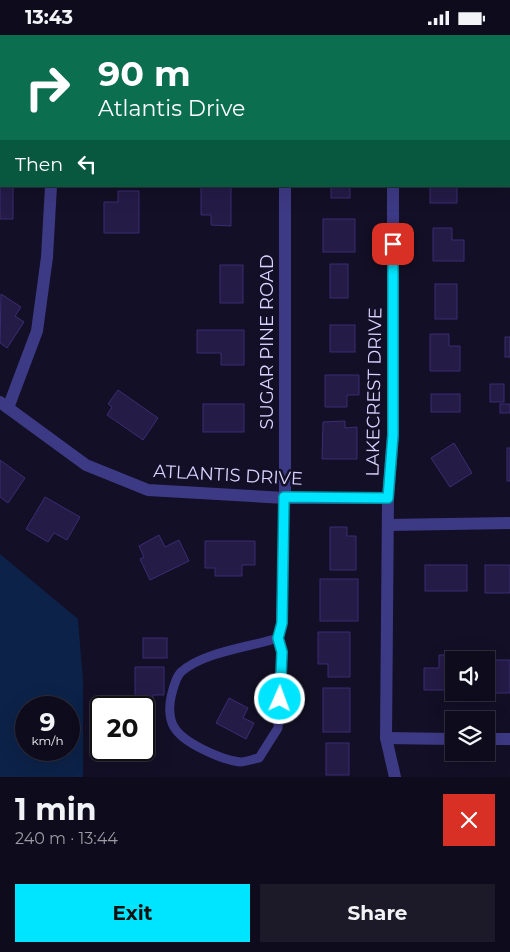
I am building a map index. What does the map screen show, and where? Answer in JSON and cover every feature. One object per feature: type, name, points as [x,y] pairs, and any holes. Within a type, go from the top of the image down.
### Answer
[{"type":"street","points":[[4,405],[37,331],[47,257],[51,187]]},
{"type":"street","name":"SUGAR PINE ROAD","points":[[284,497],[285,187]]},
{"type":"street","name":"LAKECREST DRIVE","points":[[393,187],[393,435],[388,498],[386,737],[395,777]]},
{"type":"street","name":"ATLANTIS DRIVE","points":[[4,405],[86,465],[148,490],[284,497],[388,498]]},
{"type":"street","points":[[388,525],[510,523]]},
{"type":"street","points":[[386,737],[445,739]]},
{"type":"street","points":[[495,739],[510,739]]},
{"type":"lane","points":[[278,638],[197,662],[180,673],[174,684],[170,700],[170,717],[173,727],[181,737],[222,758],[242,762],[259,758],[278,728],[282,652],[278,638],[282,623],[284,497]]},
{"type":"water","points":[[0,554],[78,619],[83,681],[83,777],[0,777]]},
{"type":"building","points":[[0,187],[13,187],[13,219],[0,219]]},
{"type":"building","points":[[201,187],[231,187],[231,226],[211,225],[211,215],[201,215]]},
{"type":"building","points":[[331,187],[350,187],[350,198],[331,198]]},
{"type":"building","points":[[430,187],[457,187],[457,203],[430,203]]},
{"type":"building","points":[[118,191],[139,191],[139,233],[104,233],[104,202],[118,202]]},
{"type":"building","points":[[323,219],[355,219],[355,252],[323,252]]},
{"type":"building","points":[[433,228],[452,228],[452,240],[464,240],[464,261],[433,261]]},
{"type":"building","points":[[330,264],[348,264],[348,298],[330,298]]},
{"type":"building","points":[[220,265],[243,265],[243,303],[220,303]]},
{"type":"building","points":[[435,284],[457,284],[457,319],[435,319]]},
{"type":"building","points":[[1,294],[21,307],[15,316],[24,322],[7,348],[0,343]]},
{"type":"building","points":[[330,325],[355,325],[355,352],[330,352]]},
{"type":"building","points":[[197,330],[244,330],[244,365],[221,365],[221,353],[197,353]]},
{"type":"building","points":[[430,334],[449,334],[449,346],[460,346],[460,371],[430,371]]},
{"type":"building","points":[[505,337],[510,337],[510,357],[505,357]]},
{"type":"building","points":[[325,375],[359,375],[359,395],[347,395],[347,407],[325,407]]},
{"type":"building","points":[[490,384],[504,384],[504,402],[490,402]]},
{"type":"building","points":[[118,390],[158,418],[143,440],[107,415],[112,407],[108,404]]},
{"type":"building","points":[[431,394],[460,394],[460,412],[431,412]]},
{"type":"building","points":[[203,404],[244,404],[244,432],[203,432]]},
{"type":"building","points":[[500,404],[510,404],[510,413],[500,413]]},
{"type":"building","points":[[345,421],[345,428],[357,427],[357,459],[322,459],[323,422]]},
{"type":"building","points":[[454,443],[472,473],[450,487],[431,458]]},
{"type":"building","points":[[507,448],[510,448],[510,481],[507,481]]},
{"type":"building","points":[[0,460],[25,478],[8,503],[0,497]]},
{"type":"building","points":[[45,497],[80,517],[67,540],[54,533],[48,542],[26,529]]},
{"type":"building","points":[[330,527],[347,527],[347,536],[356,536],[356,570],[330,570]]},
{"type":"building","points":[[159,535],[165,547],[179,540],[189,561],[150,580],[140,559],[144,557],[139,546]]},
{"type":"building","points":[[205,541],[255,541],[255,565],[242,565],[242,576],[215,576],[215,568],[205,568]]},
{"type":"building","points":[[425,565],[467,565],[467,591],[425,591]]},
{"type":"building","points":[[485,565],[510,565],[510,593],[485,593]]},
{"type":"building","points":[[320,579],[358,579],[358,621],[320,621]]},
{"type":"building","points":[[318,632],[350,632],[350,677],[328,677],[328,664],[318,664]]},
{"type":"building","points":[[143,638],[167,638],[167,658],[143,658]]},
{"type":"building","points":[[439,655],[445,655],[445,690],[424,690],[424,668],[439,668]]},
{"type":"building","points":[[495,660],[510,660],[510,693],[495,693]]},
{"type":"building","points":[[135,667],[164,667],[164,695],[135,696]]},
{"type":"building","points":[[323,688],[350,688],[350,732],[323,732]]},
{"type":"building","points":[[229,698],[248,708],[243,718],[254,723],[246,739],[216,723]]},
{"type":"building","points":[[326,743],[349,743],[349,775],[326,775]]},
{"type":"route","points":[[280,699],[282,652],[278,638],[282,623],[284,497],[388,498],[393,435],[393,244]]}]
